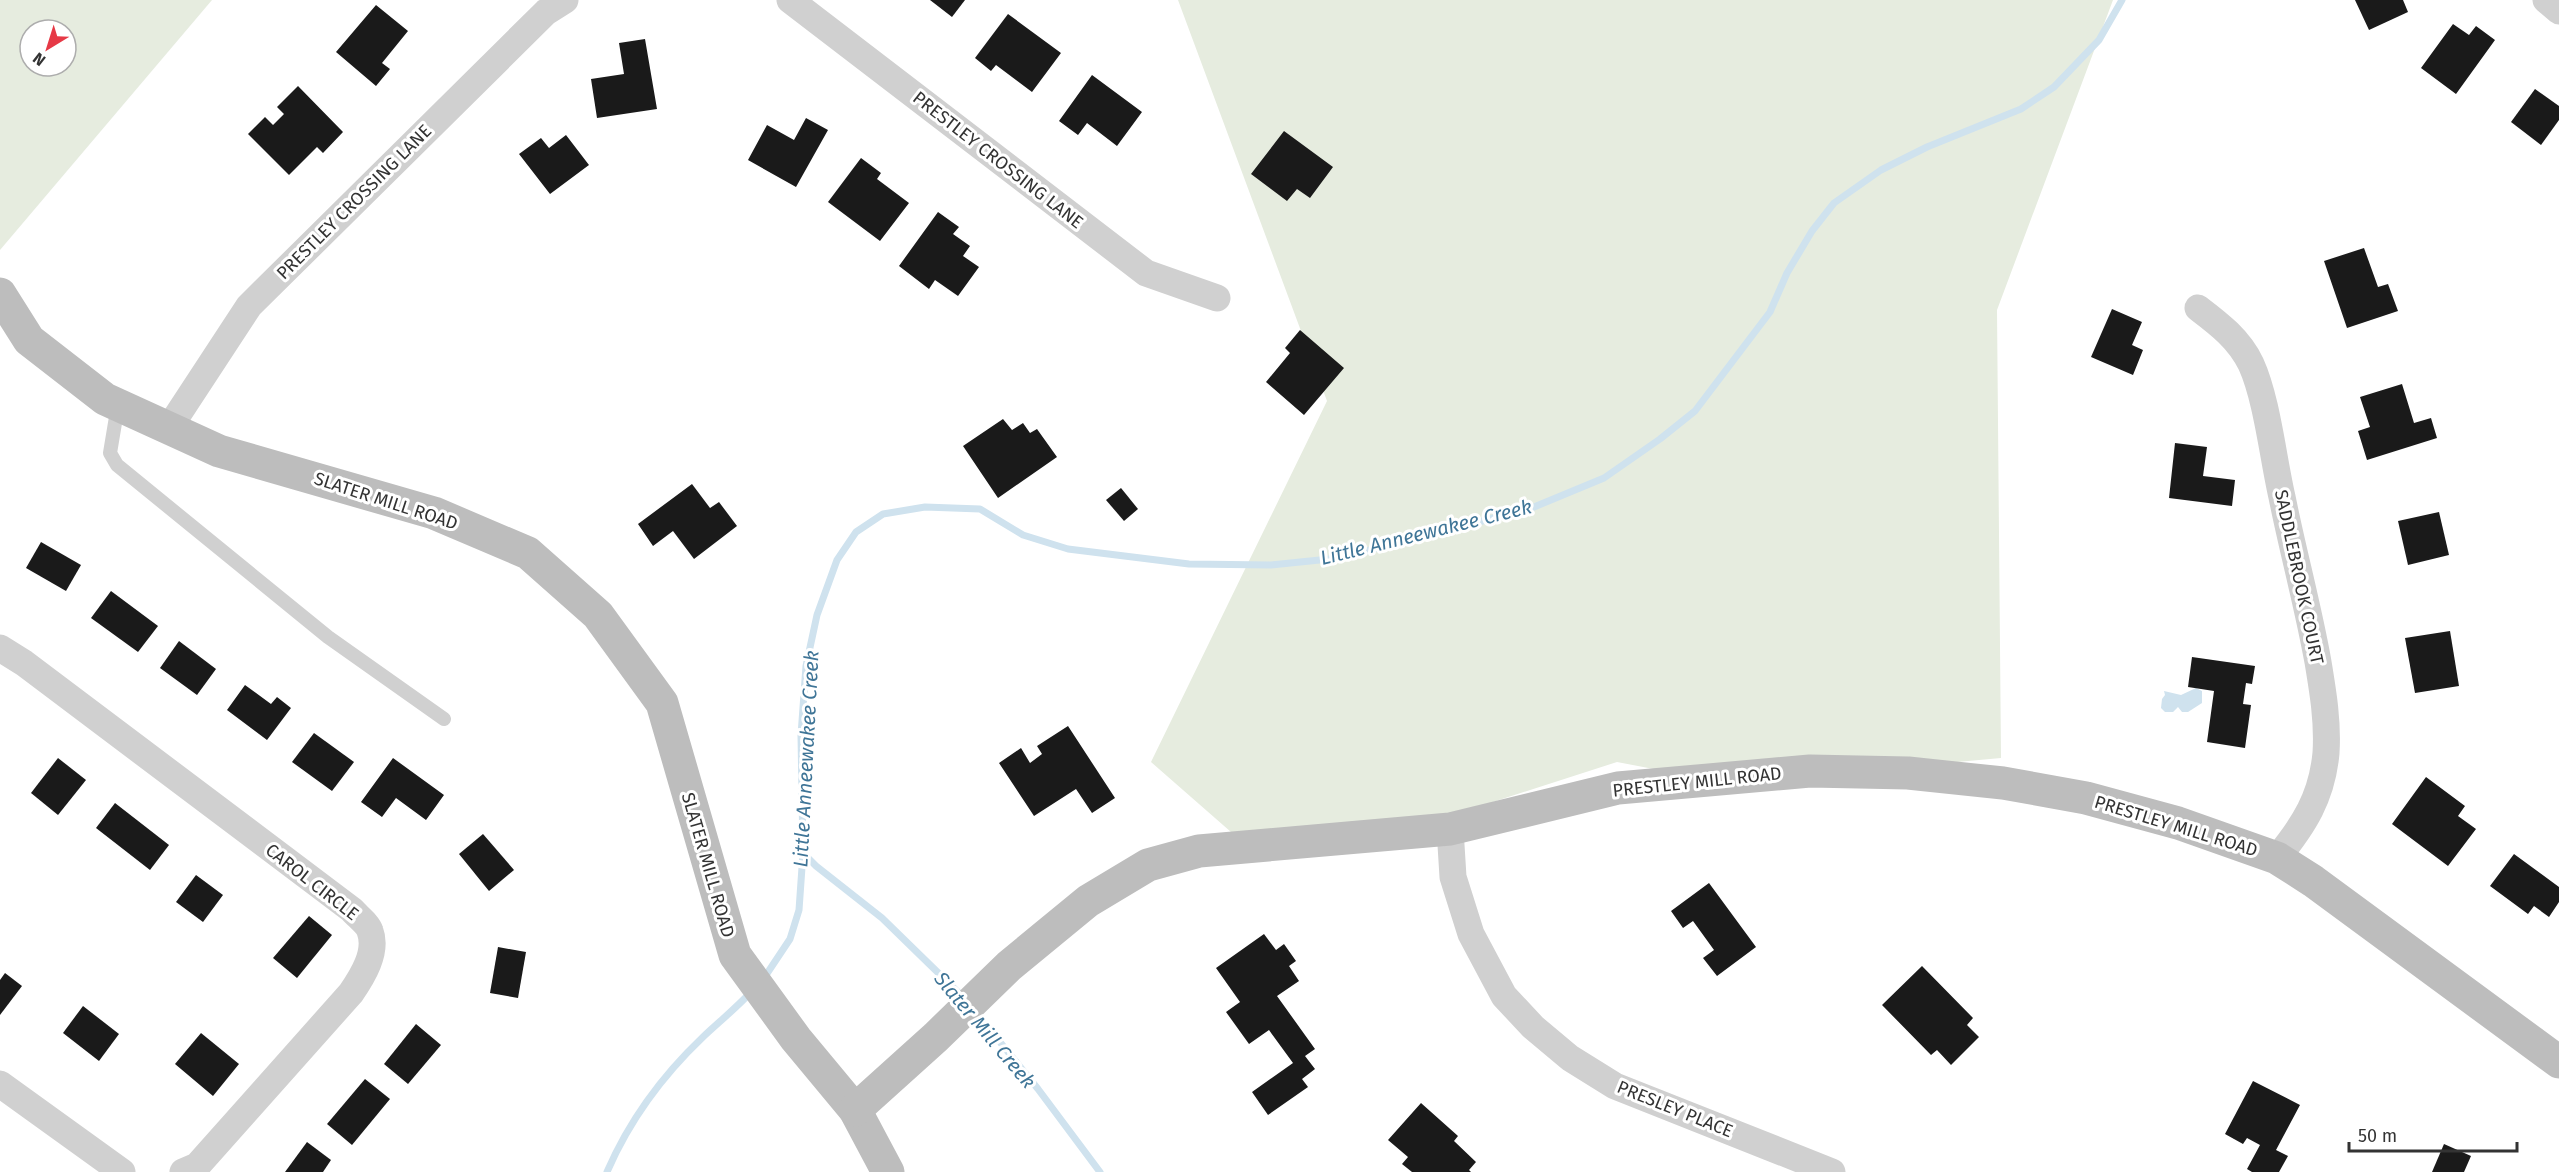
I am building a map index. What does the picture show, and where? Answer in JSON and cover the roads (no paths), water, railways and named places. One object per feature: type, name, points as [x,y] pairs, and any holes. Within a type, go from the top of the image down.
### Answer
[{"type":"street","name":"PRESTLEY CROSSING LANE","points":[[169,428],[249,306],[546,12],[565,0]]},
{"type":"street","name":"PRESTLEY CROSSING LANE","points":[[790,0],[1146,273],[1217,298]]},
{"type":"street","points":[[2546,0],[2559,11]]},
{"type":"street","name":"SLATER MILL ROAD","points":[[0,294],[29,340],[105,399],[219,451],[434,513],[528,553],[598,615],[662,704],[735,955],[796,1039],[855,1110],[888,1172]]},
{"type":"street","name":"SADDLEBROOK COURT","points":[[2198,308],[2229,331],[2251,363],[2263,406],[2282,499],[2308,606],[2325,705],[2326,753],[2318,796],[2302,828],[2277,858]]},
{"type":"street","name":"CAROL CIRCLE","points":[[0,648],[24,663],[352,910],[370,931],[371,949],[365,972],[351,993],[197,1166],[183,1172]]},
{"type":"street","name":"PRESTLEY MILL ROAD","points":[[855,1110],[936,1037],[1009,966],[1088,901],[1148,865],[1199,851],[1450,829],[1618,788],[1810,771],[1908,773],[2003,783],[2086,798],[2178,823],[2277,858],[2313,881],[2559,1062]]},
{"type":"street","name":"PRESLEY PLACE","points":[[1450,829],[1453,877],[1471,934],[1504,996],[1533,1027],[1570,1058],[1615,1086],[1832,1172]]},
{"type":"street","points":[[0,1084],[122,1172]]},
{"type":"lane","points":[[118,405],[110,453],[117,465],[328,637],[444,719]]},
{"type":"water","points":[[2196,688],[2202,691],[2202,703],[2188,712],[2182,712],[2178,707],[2173,712],[2165,712],[2161,708],[2164,691],[2181,695]]},
{"type":"waterway","name":"Little Anneewakee Creek","points":[[764,978],[790,939],[799,910],[803,853],[801,735],[806,666],[817,615],[837,560],[856,532],[883,514],[925,507],[980,509],[1023,535],[1068,549],[1189,564],[1271,565],[1339,558],[1475,523],[1534,507],[1604,478],[1695,411],[1770,312],[1787,273],[1812,231],[1834,203],[1881,170],[1927,147],[2021,109],[2054,87],[2099,40],[2122,0]]},
{"type":"waterway","name":"Slater Mill Creek","points":[[803,853],[882,918],[963,997]]},
{"type":"waterway","name":"Little Anneewakee Creek","points":[[607,1172],[636,1117],[661,1083],[688,1052],[750,993]]},
{"type":"waterway","name":"Slater Mill Creek","points":[[974,1010],[1038,1089],[1100,1172]]}]
